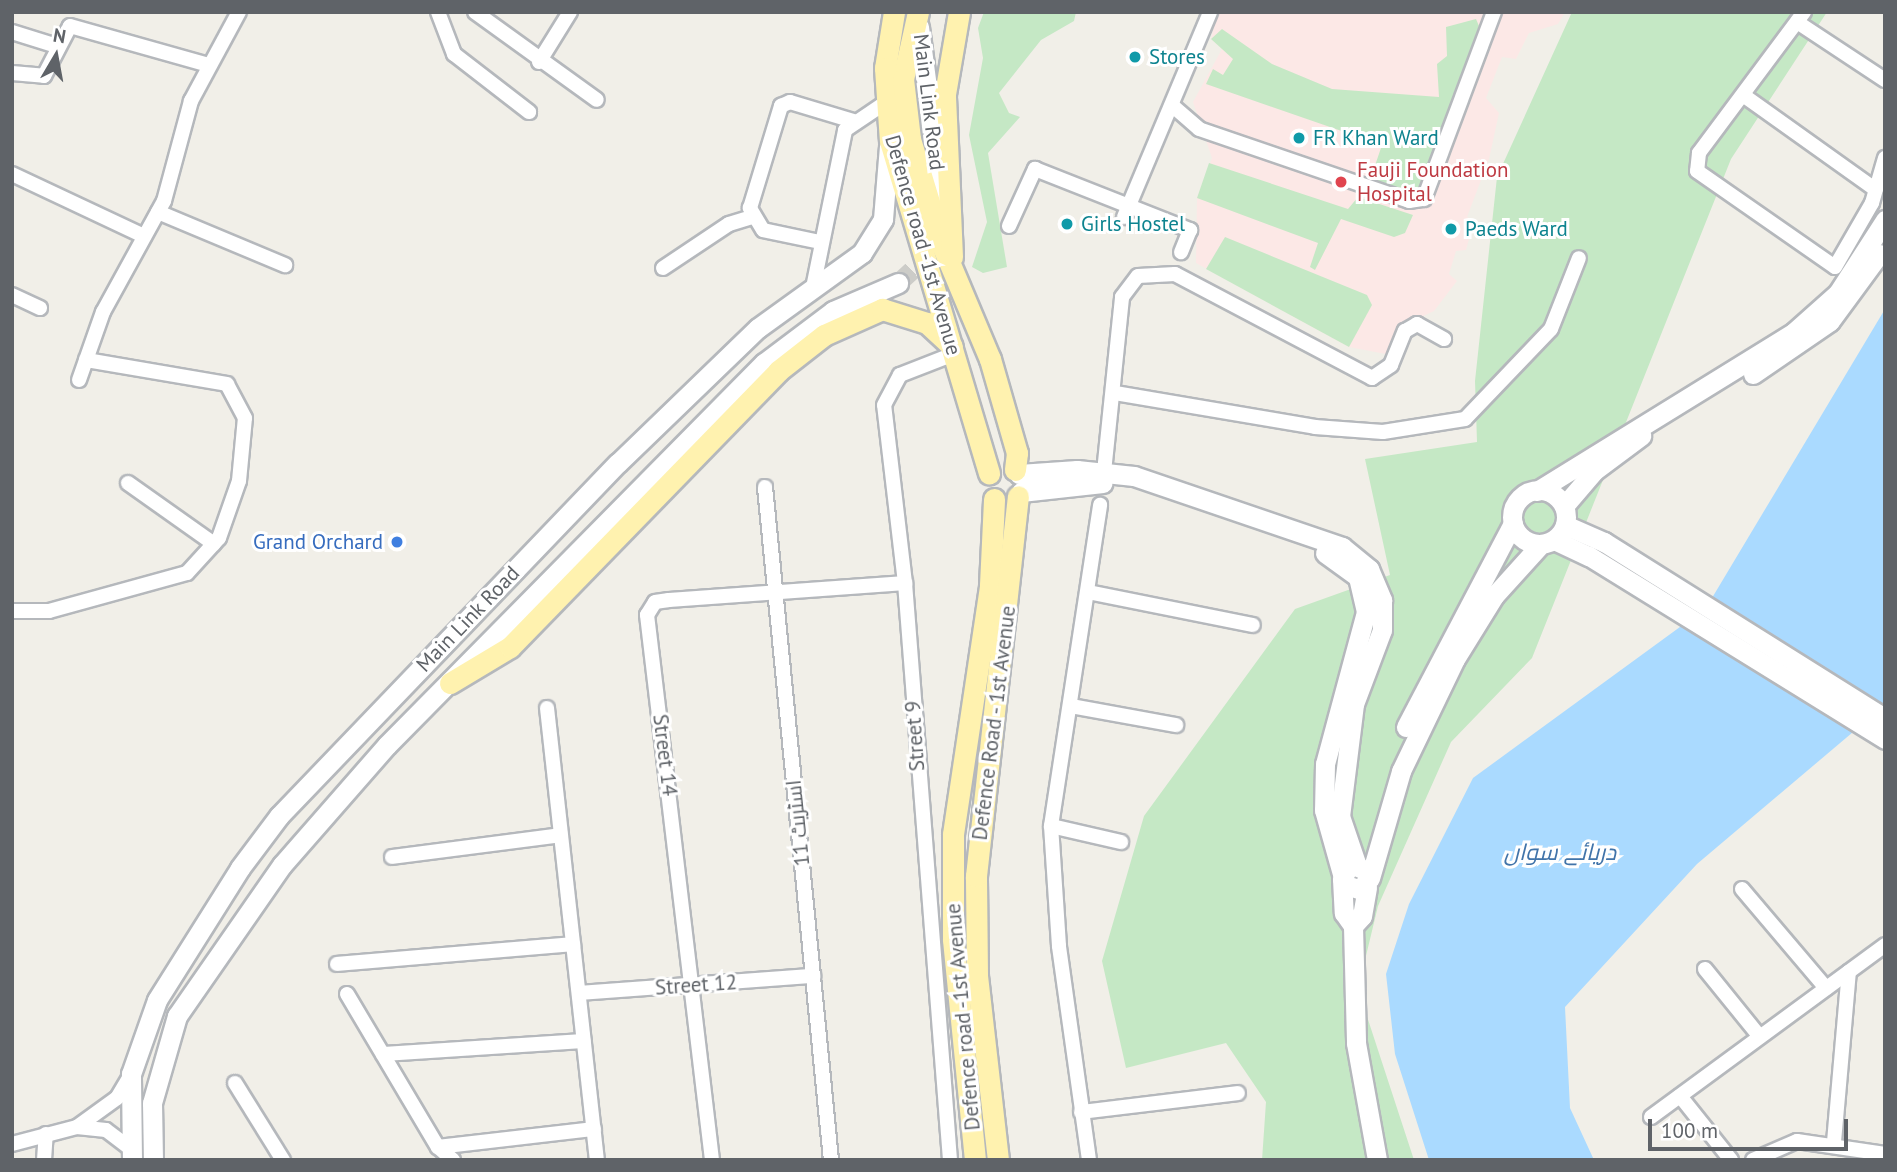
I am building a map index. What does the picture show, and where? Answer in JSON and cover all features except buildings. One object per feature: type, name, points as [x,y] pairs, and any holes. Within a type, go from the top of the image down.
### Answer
[{"type":"main road","name":"Defence road -1st Avenue","points":[[894,12],[885,103],[890,141],[989,474],[986,487],[994,499],[990,586],[953,834],[953,939],[975,1160]]},
{"type":"main road","name":"Main Link Road","points":[[918,12],[941,192]]},
{"type":"main road","name":"Defence Road - 1st Avenue","points":[[918,12],[903,79],[905,113],[953,274],[990,359],[1017,453],[1018,483],[976,876],[977,975],[998,1160]]},
{"type":"main road","points":[[953,274],[945,94],[959,12]]},
{"type":"main road","name":"Main Link Road","points":[[131,1154],[131,1074],[157,1000],[279,816],[618,463],[758,328],[814,283],[862,253],[883,219],[890,141]]},
{"type":"main road","points":[[1377,1160],[1356,1044],[1353,926],[1344,913],[1400,741],[1513,523],[1516,504],[1794,332],[1838,293],[1885,220]]},
{"type":"main road","points":[[1357,875],[1401,771],[1455,659],[1494,596],[1632,442],[1788,355],[1830,321],[1885,244]]},
{"type":"main road","name":"Main Link Road","points":[[153,1160],[152,1103],[161,1056],[194,985],[282,865],[450,683],[788,342],[833,312],[898,283]]},
{"type":"main road","points":[[450,683],[510,647],[778,371],[824,335],[882,309],[927,323],[953,350]]},
{"type":"main road","points":[[989,474],[1004,466],[1018,483]]},
{"type":"main road","points":[[994,499],[1018,483],[1104,472],[1217,502],[1330,542],[1356,554],[1368,569],[1382,600],[1382,630],[1354,704],[1340,816],[1357,875]]},
{"type":"main road","points":[[1018,483],[1096,482],[1138,489],[1303,544],[1344,562],[1358,577],[1365,627],[1334,715],[1324,784],[1324,810],[1357,875]]},
{"type":"main road","points":[[1537,491],[1556,529],[1589,556],[1885,739]]},
{"type":"main road","points":[[1513,523],[1523,539],[1556,529],[1604,542],[1885,718]]},
{"type":"street","points":[[79,380],[86,360],[158,212],[177,137],[209,65],[239,12]]},
{"type":"street","points":[[438,12],[454,54],[530,112]]},
{"type":"street","points":[[475,12],[539,62],[597,100]]},
{"type":"street","points":[[539,62],[570,12]]},
{"type":"street","points":[[1126,211],[1174,107],[1210,12]]},
{"type":"street","points":[[1174,107],[1199,129],[1409,201],[1424,199],[1494,12]]},
{"type":"street","points":[[1885,80],[1800,17],[1699,153],[1700,176],[1835,267],[1876,190],[1885,158]]},
{"type":"street","points":[[12,73],[44,75],[57,46],[70,26],[209,65]]},
{"type":"street","points":[[12,32],[57,46]]},
{"type":"street","points":[[1743,95],[1876,190]]},
{"type":"street","points":[[752,217],[781,106],[790,102],[853,121]]},
{"type":"street","points":[[814,283],[839,149],[853,121],[885,103]]},
{"type":"street","points":[[1009,226],[1035,169],[1126,211],[1190,230],[1181,252]]},
{"type":"street","points":[[13,175],[145,236]]},
{"type":"street","points":[[158,212],[285,265]]},
{"type":"street","points":[[752,217],[763,230],[820,242]]},
{"type":"street","points":[[663,268],[729,224],[752,217]]},
{"type":"street","points":[[1115,393],[1315,428],[1383,432],[1465,419],[1551,329],[1579,258]]},
{"type":"street","points":[[1104,472],[1115,393],[1122,297],[1138,276],[1152,271],[1175,274],[1372,378],[1391,365],[1405,331],[1417,324],[1444,339]]},
{"type":"street","points":[[12,295],[40,308]]},
{"type":"street","name":"Street 9","points":[[950,1160],[905,583],[886,394],[900,376],[953,350]]},
{"type":"street","points":[[12,611],[49,611],[142,590],[187,573],[214,544],[239,481],[245,418],[237,394],[212,377],[148,373],[86,360]]},
{"type":"street","points":[[128,483],[214,544]]},
{"type":"street","name":"اسٹریٹ 11","points":[[765,487],[831,1160]]},
{"type":"street","points":[[1088,1160],[1059,946],[1051,826],[1100,505]]},
{"type":"street","name":"Street 14","points":[[712,1160],[694,985],[648,615],[654,603],[669,600],[905,583]]},
{"type":"street","points":[[1088,592],[1253,625]]},
{"type":"street","points":[[1071,706],[1176,725]]},
{"type":"street","points":[[547,708],[597,1160]]},
{"type":"street","points":[[1051,826],[1121,842]]},
{"type":"street","points":[[392,858],[561,835]]},
{"type":"street","points":[[1742,889],[1826,988]]},
{"type":"street","points":[[337,964],[573,944]]},
{"type":"street","points":[[1651,1117],[1885,945]]},
{"type":"street","points":[[1705,969],[1760,1037]]},
{"type":"street","points":[[1834,1142],[1849,972]]},
{"type":"street","name":"Street 12","points":[[579,993],[813,976]]},
{"type":"street","points":[[347,994],[438,1147],[453,1160]]},
{"type":"street","points":[[383,1054],[584,1041]]},
{"type":"street","points":[[77,1127],[117,1098],[131,1074]]},
{"type":"street","points":[[235,1083],[283,1160]]},
{"type":"street","points":[[1081,1112],[1238,1093]]},
{"type":"street","points":[[1680,1096],[1731,1160]]},
{"type":"street","points":[[12,1144],[77,1127],[106,1130],[131,1154]]},
{"type":"street","points":[[438,1147],[594,1129]]},
{"type":"street","points":[[44,1160],[46,1134]]},
{"type":"street","points":[[1753,1160],[1789,1143],[1834,1142],[1885,1154]]},
{"type":"shaded area","name":"Fauji Foundation Hospital","points":[[1218,12],[1565,12],[1558,24],[1529,33],[1516,59],[1502,57],[1486,98],[1499,113],[1489,159],[1467,217],[1474,221],[1466,250],[1456,251],[1449,274],[1457,281],[1434,311],[1408,323],[1391,355],[1349,347],[1196,263],[1197,198],[1212,158],[1193,102],[1222,49],[1211,39]]},
{"type":"green space","points":[[984,12],[1076,12],[1074,21],[1041,40],[999,93],[1009,113],[1020,117],[988,153],[1007,267],[983,273],[972,267],[987,222],[969,135],[983,58],[978,28]]},
{"type":"green space","points":[[1572,12],[1827,12],[1731,159],[1532,658],[1451,742],[1378,906],[1358,989],[1414,1160],[1262,1160],[1266,1102],[1226,1043],[1126,1068],[1102,961],[1144,816],[1295,609],[1390,575],[1365,459],[1477,442],[1475,381],[1497,177]]},
{"type":"green space","points":[[1476,19],[1479,26],[1419,194],[1370,180],[1382,145],[1206,84],[1213,69],[1223,75],[1233,59],[1211,39],[1222,29],[1272,64],[1332,89],[1439,97],[1437,64],[1447,56],[1446,27]]},
{"type":"green space","points":[[1209,163],[1348,209],[1358,197],[1413,215],[1405,233],[1394,237],[1341,219],[1315,270],[1310,267],[1318,243],[1197,198]]},
{"type":"green space","points":[[1225,237],[1367,295],[1372,305],[1349,347],[1206,269]]},
{"type":"water","name":"دریائے سواں","points":[[1885,309],[1885,705],[1697,864],[1565,1007],[1570,1108],[1594,1160],[1429,1160],[1395,1054],[1386,974],[1409,904],[1473,778],[1706,608]]},
{"type":"tunnel","points":[[898,283],[934,250]]},
{"type":"place","name":"Stores","points":[[1135,57]]},
{"type":"place","name":"FR Khan Ward","points":[[1299,138]]},
{"type":"place","name":"Fauji Foundation Hospital","points":[[1341,182]]},
{"type":"place","name":"Girls Hostel","points":[[1067,224]]},
{"type":"place","name":"Paeds Ward","points":[[1451,229]]},
{"type":"place","name":"Grand Orchard","points":[[397,542]]}]
